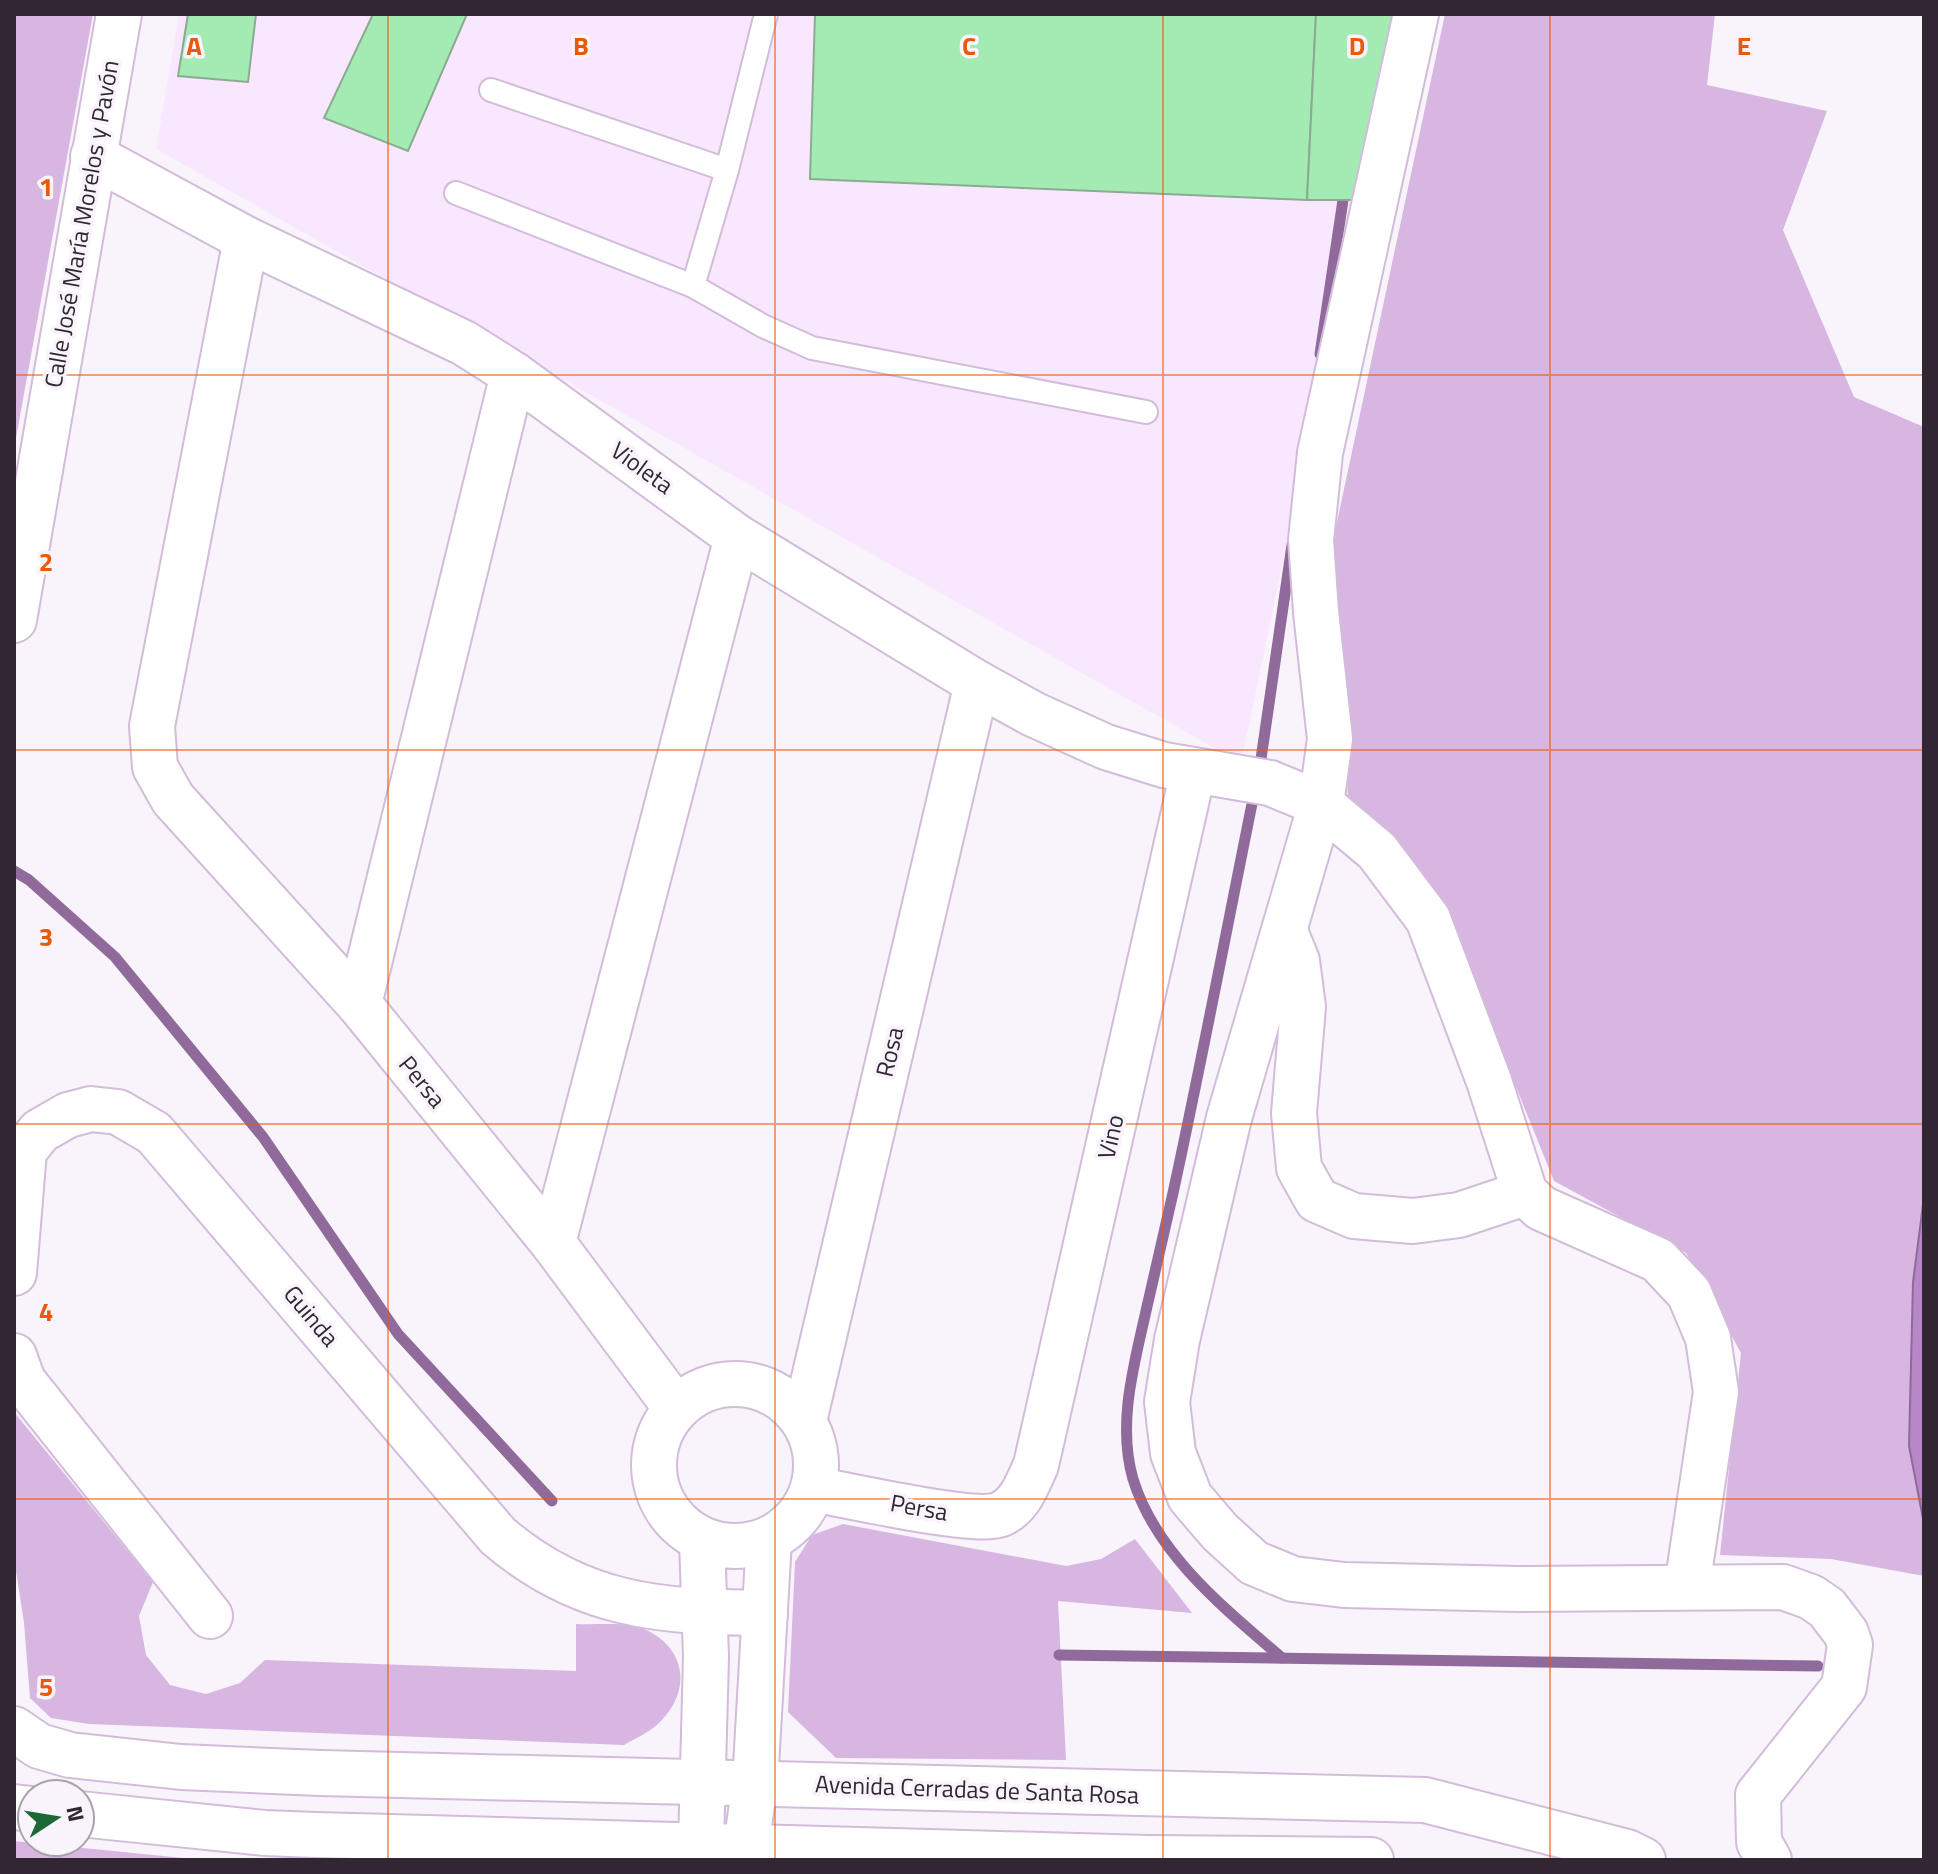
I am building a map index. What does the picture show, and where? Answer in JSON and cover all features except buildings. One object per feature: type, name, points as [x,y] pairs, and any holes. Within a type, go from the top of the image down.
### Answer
[{"type":"street","name":"Calle José María Morelos y Pavón","points":[[14,620],[119,14]]},
{"type":"street","points":[[1416,14],[1320,453],[1311,540],[1330,739],[1321,804],[1229,1118],[1177,1340],[1167,1402],[1173,1453],[1190,1497],[1220,1532],[1254,1563],[1293,1579],[1344,1585],[1518,1589],[1783,1587],[1811,1597],[1827,1608],[1846,1633],[1850,1645],[1844,1687],[1758,1795],[1759,1842],[1769,1860]]},
{"type":"street","name":"Violeta","points":[[93,156],[246,239],[464,343],[513,374],[737,537],[1033,714],[1106,747],[1233,777],[1321,804],[1377,851],[1428,919],[1489,1081],[1525,1193]]},
{"type":"street","name":"Persa","points":[[246,239],[152,726],[155,767],[173,799],[359,1004],[553,1243],[676,1408]]},
{"type":"street","points":[[359,1004],[513,374]]},
{"type":"street","name":"Calle José María Morelos y Pavón","points":[[14,488],[46,434]]},
{"type":"street","points":[[553,1243],[737,537]]},
{"type":"street","name":"Rosa","points":[[804,1421],[977,683]]},
{"type":"street","name":"Vino","points":[[1020,1499],[1036,1465],[1233,777]]},
{"type":"street","points":[[1285,932],[1297,961],[1303,1007],[1294,1113],[1299,1168],[1317,1200],[1354,1216],[1413,1221],[1459,1215],[1525,1193],[1541,1208],[1658,1260],[1689,1293],[1708,1338],[1716,1392],[1687,1587]]},
{"type":"street","name":"Guinda","points":[[14,1273],[24,1151],[40,1131],[68,1115],[91,1109],[118,1112],[154,1133],[498,1536],[528,1561],[582,1588],[622,1601],[670,1609],[765,1613]]},
{"type":"street","points":[[14,1356],[23,1381],[210,1616]]},
{"type":"street","points":[[726,1383],[745,1383],[780,1396],[804,1421],[816,1454],[813,1489],[797,1519],[769,1539],[736,1547],[702,1540],[674,1519],[657,1489],[654,1472],[658,1437],[676,1408],[691,1396],[726,1383]]},
{"type":"street","name":"Persa","points":[[813,1489],[965,1516],[1002,1514],[1020,1499]]},
{"type":"street","points":[[746,1854],[755,1784],[769,1539]]},
{"type":"street","points":[[677,1850],[702,1780],[706,1612],[702,1540]]},
{"type":"street","name":"Avenida Cerradas de Santa Rosa","points":[[14,1729],[39,1746],[70,1755],[181,1767],[1143,1795],[1425,1800],[1635,1856]]},
{"type":"street","points":[[314,1847],[320,1773]]},
{"type":"street","points":[[1143,1795],[1148,1859]]},
{"type":"street","points":[[96,1817],[263,1846],[1371,1860]]},
{"type":"lane","points":[[693,286],[727,170],[766,14]]},
{"type":"lane","points":[[491,90],[727,170]]},
{"type":"lane","points":[[456,193],[693,286],[763,326],[812,348],[1146,412]]},
{"type":"shaded area","points":[[14,14],[93,14],[14,449]]},
{"type":"shaded area","points":[[179,14],[1397,14],[1241,763],[156,149]]},
{"type":"shaded area","points":[[1445,14],[1715,14],[1707,85],[1827,111],[1783,230],[1854,397],[1924,427],[1924,1197],[1913,1282],[1909,1446],[1924,1524],[1924,1576],[1831,1559],[1720,1555],[1741,1353],[1686,1253],[1554,1181],[1470,973],[1348,799],[1333,541]]},
{"type":"shaded area","points":[[1924,1197],[1924,1524],[1909,1446],[1913,1282]]},
{"type":"shaded area","points":[[14,1412],[153,1582],[139,1616],[146,1655],[170,1685],[206,1694],[240,1683],[265,1660],[576,1671],[576,1624],[617,1624],[639,1627],[666,1644],[679,1667],[678,1694],[657,1725],[624,1745],[89,1724],[51,1718],[30,1698],[24,1623],[14,1558]]},
{"type":"shaded area","points":[[843,1524],[1066,1566],[1101,1559],[1135,1539],[1192,1613],[1058,1601],[1066,1760],[836,1758],[788,1712],[795,1562],[812,1535]]},
{"type":"shaded area","points":[[14,1841],[16,1858],[96,1858],[96,1849],[203,1860],[14,1860]]},
{"type":"waterway","points":[[1320,354],[1343,200]]},
{"type":"waterway","points":[[1261,759],[1292,545]]},
{"type":"waterway","points":[[1254,794],[1184,1143],[1132,1373],[1127,1437],[1133,1479],[1158,1532],[1194,1578],[1282,1658]]},
{"type":"waterway","points":[[14,871],[29,880],[115,957],[263,1137],[398,1334],[552,1501]]},
{"type":"waterway","points":[[1059,1655],[1818,1666]]}]
